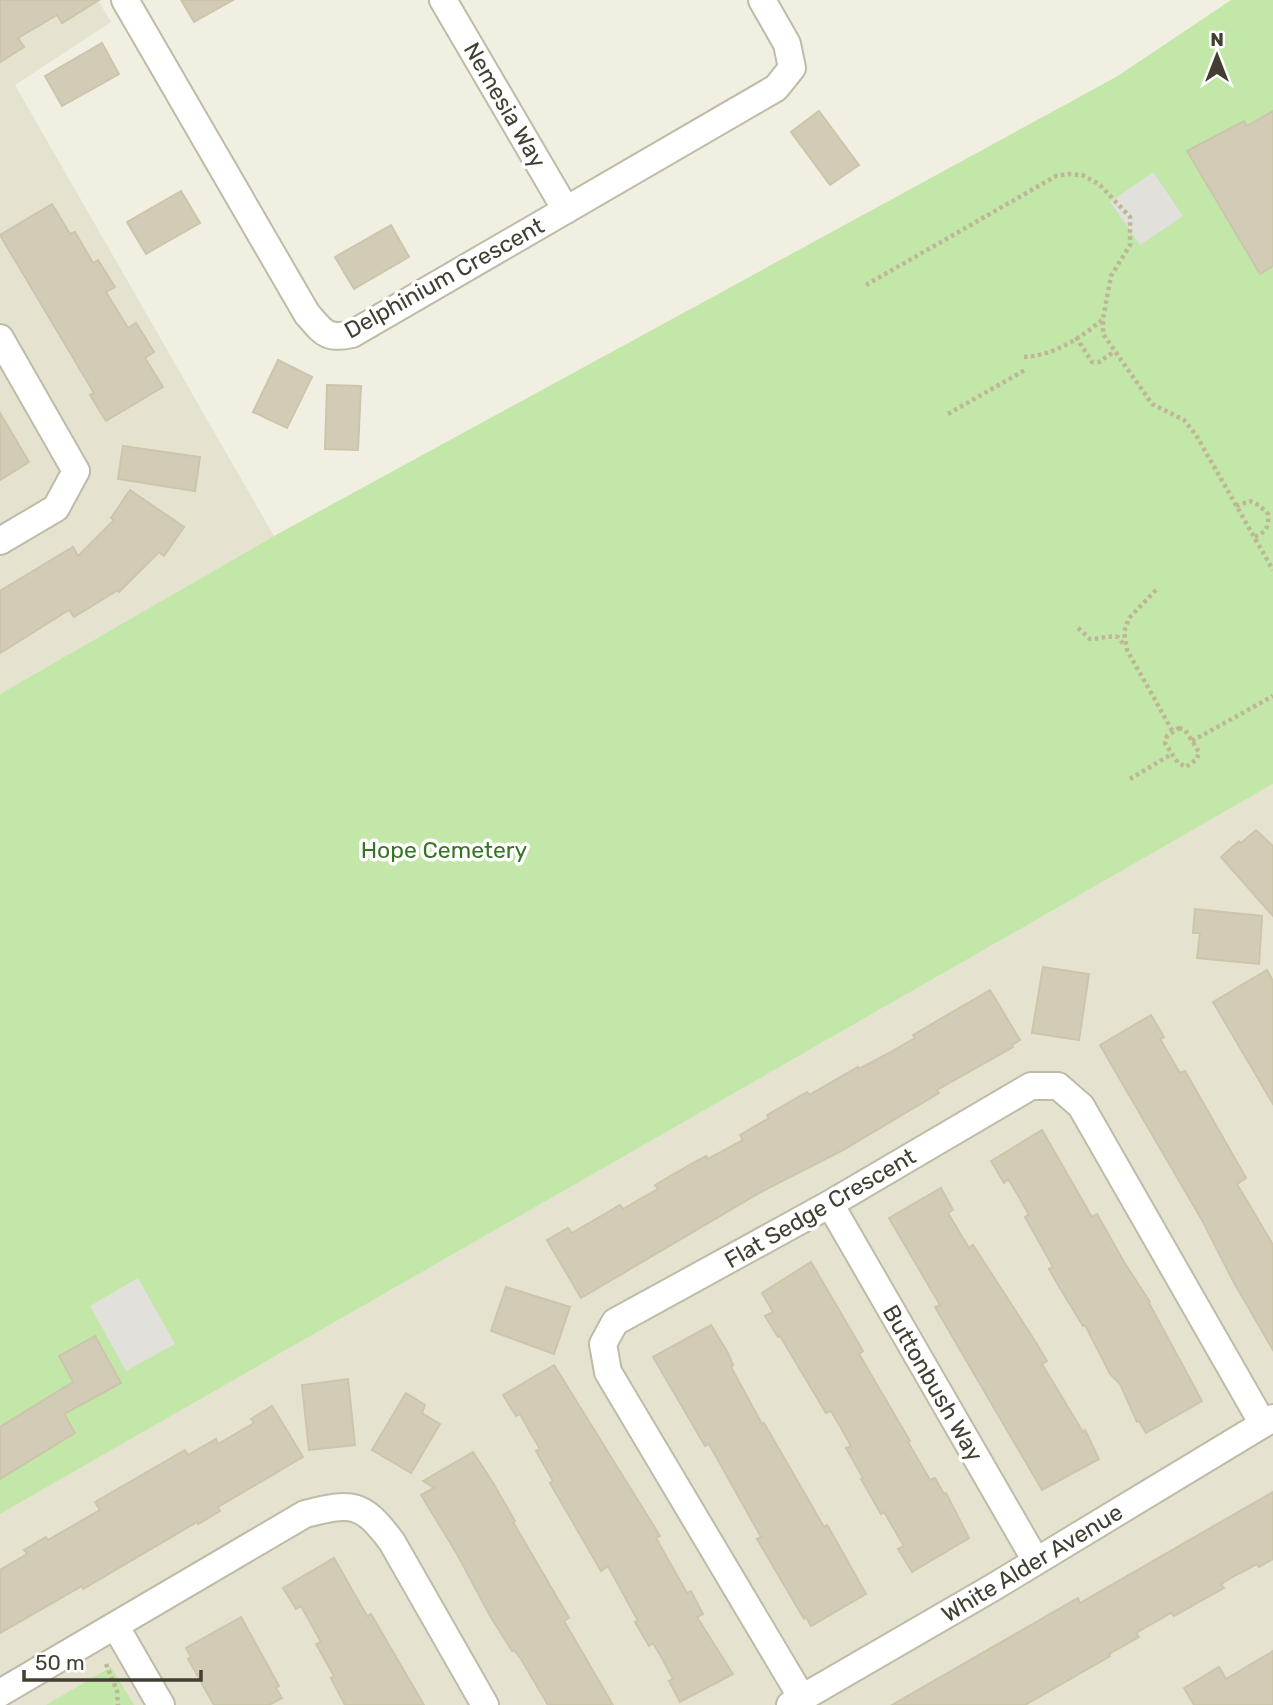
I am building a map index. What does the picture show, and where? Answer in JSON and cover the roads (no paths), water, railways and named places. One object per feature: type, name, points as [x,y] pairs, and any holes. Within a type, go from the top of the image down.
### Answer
[{"type":"street","name":"Delphinium Crescent","points":[[125,0],[307,314],[324,334],[337,338],[352,334],[776,88],[792,68],[787,44],[762,0]]},
{"type":"street","name":"Nemesia Way","points":[[443,0],[566,210]]},
{"type":"street","points":[[0,338],[76,471],[56,508],[0,541]]},
{"type":"street","name":"Flat Sedge Crescent","points":[[796,1701],[608,1372],[603,1344],[615,1322],[830,1204],[1031,1086],[1058,1086],[1081,1106],[1268,1421]]},
{"type":"street","name":"Buttonbush Way","points":[[830,1204],[1036,1562]]},
{"type":"street","name":"White Alder Avenue","points":[[796,1701],[1036,1562],[1268,1421]]},
{"type":"street","points":[[0,1693],[305,1514],[331,1507],[358,1507],[375,1519],[392,1542],[485,1705]]},
{"type":"street","points":[[116,1627],[161,1705]]},
{"type":"park label","name":"Hope Cemetery","points":[[444,850]]}]
